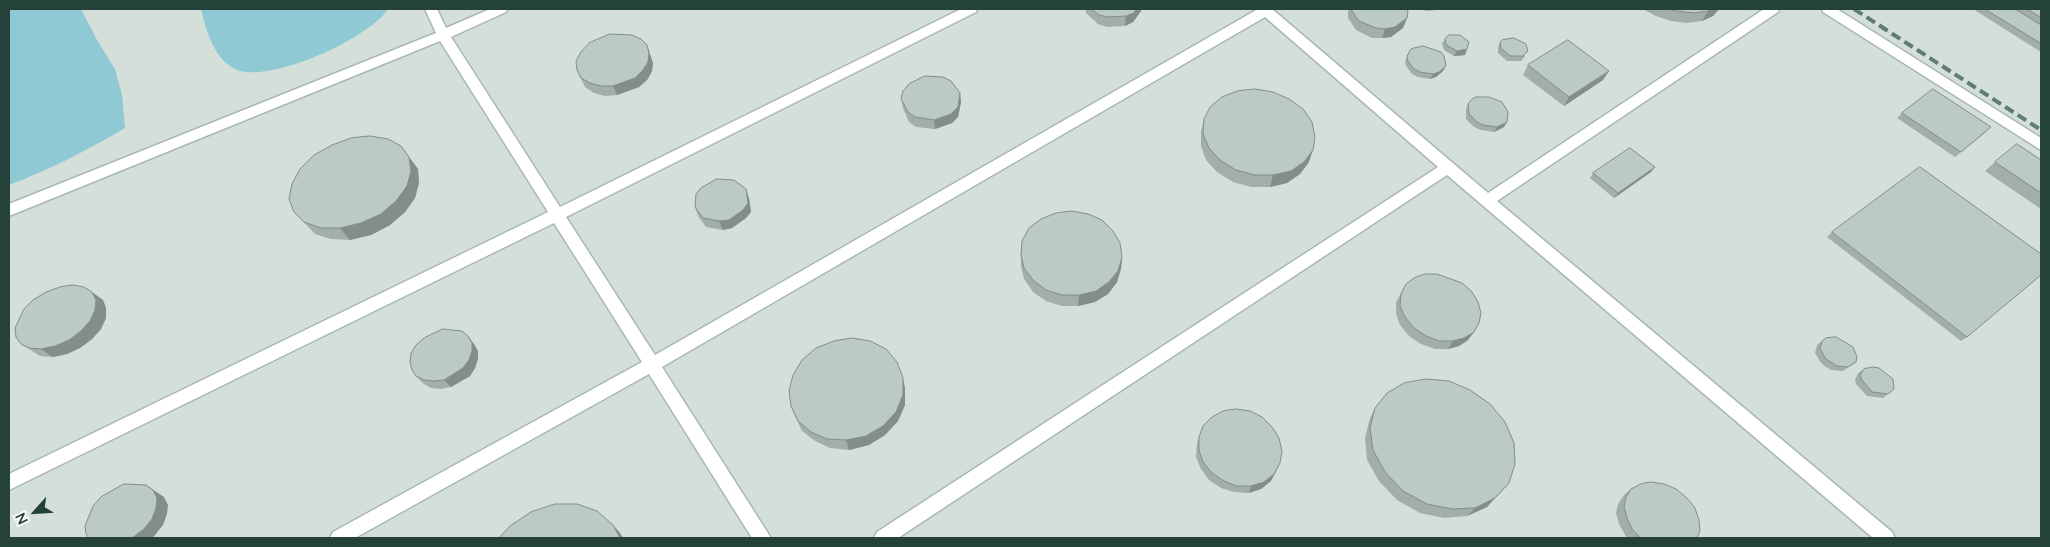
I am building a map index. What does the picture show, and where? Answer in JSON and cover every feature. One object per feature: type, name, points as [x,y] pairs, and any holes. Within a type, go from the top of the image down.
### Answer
[{"type":"lane","points":[[431,9],[443,35],[762,538]]},
{"type":"lane","points":[[9,210],[443,35],[501,9]]},
{"type":"lane","points":[[9,482],[558,214],[970,9]]},
{"type":"lane","points":[[339,538],[651,365],[1265,9],[1487,201],[1886,538]]},
{"type":"lane","points":[[1487,201],[1773,9]]},
{"type":"lane","points":[[1828,9],[2041,145]]},
{"type":"lane","points":[[883,538],[1448,167]]},
{"type":"shaded area","points":[[9,9],[2041,9],[2041,538],[9,538]]},
{"type":"water","points":[[9,9],[81,9],[115,69],[122,95],[125,128],[68,159],[9,185]]},
{"type":"water","points":[[201,9],[388,9],[377,21],[361,33],[316,56],[268,71],[248,72],[233,68],[220,57],[211,42]]},
{"type":"building","points":[[1092,9],[1136,9],[1134,13],[1126,16],[1108,17],[1099,15]]},
{"type":"building","points":[[1351,9],[1407,9],[1408,12],[1407,18],[1395,27],[1385,29],[1376,28],[1359,21]]},
{"type":"building","points":[[1669,9],[1714,9],[1694,13]]},
{"type":"building","points":[[1985,9],[2015,9],[2041,25],[2041,43]]},
{"type":"building","points":[[2027,9],[2041,9],[2041,17]]},
{"type":"building","points":[[610,34],[632,35],[641,39],[647,45],[649,53],[648,62],[635,78],[613,86],[601,86],[590,83],[581,78],[577,70],[576,61],[589,43]]},
{"type":"building","points":[[1449,35],[1460,35],[1469,42],[1467,49],[1457,51],[1446,45],[1445,39]]},
{"type":"building","points":[[1514,38],[1526,44],[1528,51],[1523,56],[1510,56],[1501,48],[1500,42],[1502,40]]},
{"type":"building","points":[[1568,40],[1609,71],[1569,97],[1528,65]]},
{"type":"building","points":[[1423,46],[1441,52],[1444,56],[1446,66],[1439,72],[1433,74],[1420,72],[1414,69],[1408,61],[1407,56],[1411,49]]},
{"type":"building","points":[[925,76],[943,77],[951,81],[960,93],[958,107],[951,114],[934,120],[915,117],[908,112],[901,99],[903,91],[909,84]]},
{"type":"building","points":[[1255,89],[1273,92],[1289,99],[1303,109],[1312,122],[1315,137],[1313,150],[1304,162],[1291,171],[1273,175],[1255,175],[1236,170],[1220,160],[1209,148],[1203,134],[1204,119],[1210,107],[1222,97],[1237,91]]},
{"type":"building","points":[[1933,89],[1991,127],[1961,152],[1902,113]]},
{"type":"building","points":[[1476,97],[1489,97],[1502,102],[1508,112],[1507,122],[1497,127],[1477,122],[1469,114],[1468,104]]},
{"type":"building","points":[[370,136],[388,139],[401,146],[409,157],[411,171],[407,186],[396,201],[381,214],[361,223],[340,228],[321,228],[304,222],[294,212],[289,199],[292,184],[300,169],[314,155],[332,145],[351,138]]},
{"type":"building","points":[[2017,144],[2041,160],[2041,193],[1995,162]]},
{"type":"building","points":[[1630,148],[1655,167],[1618,193],[1593,173]]},
{"type":"building","points":[[1920,167],[2041,254],[2041,275],[1967,337],[1832,232]]},
{"type":"building","points":[[717,179],[734,180],[746,189],[748,203],[743,210],[729,220],[719,221],[703,218],[695,207],[696,194],[701,188]]},
{"type":"building","points":[[1072,211],[1088,214],[1102,220],[1113,231],[1120,243],[1122,257],[1118,271],[1109,282],[1096,291],[1079,295],[1062,295],[1046,290],[1033,280],[1024,268],[1021,255],[1022,241],[1029,228],[1041,219],[1056,213]]},
{"type":"building","points":[[1425,274],[1437,274],[1462,283],[1472,292],[1478,302],[1481,313],[1479,323],[1474,332],[1464,338],[1453,341],[1439,341],[1426,336],[1414,328],[1405,317],[1400,306],[1401,294],[1406,284],[1414,278]]},
{"type":"building","points":[[73,285],[84,287],[92,292],[96,300],[95,310],[90,321],[69,340],[55,346],[41,349],[29,348],[21,344],[16,337],[15,328],[24,309],[33,300],[46,292]]},
{"type":"building","points":[[443,329],[462,331],[468,336],[472,343],[469,360],[463,368],[444,380],[424,380],[416,376],[412,370],[410,362],[411,353],[424,338]]},
{"type":"building","points":[[1836,337],[1853,347],[1857,357],[1856,362],[1848,367],[1837,366],[1826,359],[1820,349],[1822,341],[1826,338]]},
{"type":"building","points":[[852,338],[870,341],[886,349],[897,362],[903,378],[903,395],[896,412],[883,426],[866,436],[846,440],[827,439],[811,432],[798,421],[791,406],[789,391],[793,375],[802,360],[816,348],[834,341]]},
{"type":"building","points":[[1879,368],[1893,379],[1894,389],[1888,394],[1872,392],[1862,380],[1860,375],[1864,369]]},
{"type":"building","points":[[1426,379],[1449,381],[1470,390],[1490,404],[1505,422],[1514,443],[1515,464],[1509,483],[1495,498],[1475,508],[1452,509],[1427,504],[1403,491],[1385,472],[1373,450],[1370,428],[1375,408],[1387,393],[1404,383]]},
{"type":"building","points":[[1236,409],[1250,411],[1262,417],[1279,438],[1282,451],[1280,463],[1274,474],[1264,482],[1251,486],[1237,486],[1224,481],[1212,473],[1203,462],[1199,450],[1199,437],[1203,426],[1212,417],[1223,411]]},
{"type":"building","points":[[1651,482],[1664,484],[1676,489],[1687,498],[1695,508],[1699,520],[1700,531],[1697,538],[1641,538],[1632,529],[1624,507],[1626,497],[1631,489]]},
{"type":"building","points":[[124,484],[146,485],[153,490],[157,498],[152,519],[144,529],[132,538],[89,538],[86,534],[85,526],[93,506],[101,497]]},
{"type":"building","points":[[555,504],[577,504],[597,511],[613,525],[620,538],[499,538],[510,526],[531,512]]},
{"type":"railway","points":[[1854,9],[2041,130]]}]
